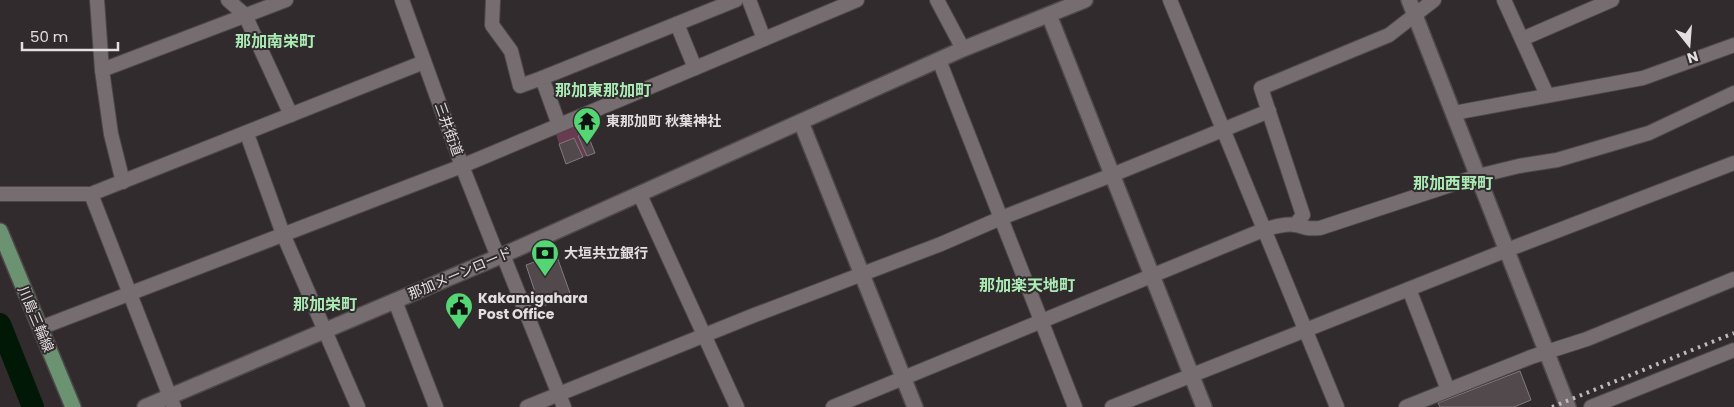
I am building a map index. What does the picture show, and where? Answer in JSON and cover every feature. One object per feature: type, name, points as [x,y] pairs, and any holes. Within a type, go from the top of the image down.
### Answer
[{"type":"main road","name":"川島三輪線","points":[[0,231],[73,407]]},
{"type":"street","points":[[97,0],[102,70],[112,134],[123,182]]},
{"type":"street","points":[[228,0],[245,15],[291,115]]},
{"type":"street","points":[[102,70],[286,0]]},
{"type":"street","name":"三井街道","points":[[402,0],[462,166],[562,401]]},
{"type":"street","points":[[493,0],[492,24],[510,51],[520,86],[736,0]]},
{"type":"street","points":[[749,0],[764,39]]},
{"type":"street","points":[[40,328],[462,166],[857,0]]},
{"type":"street","points":[[937,0],[963,49]]},
{"type":"street","name":"那加メーンロード","points":[[145,407],[172,402],[326,330],[640,195],[938,60],[1084,0]]},
{"type":"street","points":[[1170,0],[1337,407]]},
{"type":"street","points":[[1295,224],[1303,215],[1262,88],[1389,35],[1412,7],[1434,0]]},
{"type":"street","points":[[1504,0],[1547,95]]},
{"type":"street","points":[[1522,39],[1612,0]]},
{"type":"street","points":[[1412,7],[1568,407]]},
{"type":"street","points":[[1049,15],[1204,407]]},
{"type":"street","points":[[677,24],[695,68]]},
{"type":"street","points":[[1454,113],[1643,78],[1734,45]]},
{"type":"street","points":[[938,60],[1075,407]]},
{"type":"street","points":[[0,194],[92,194],[247,134],[424,62]]},
{"type":"street","points":[[542,78],[559,125]]},
{"type":"street","points":[[833,407],[1263,230],[1295,224],[1306,229],[1320,228],[1478,176],[1519,166],[1557,160],[1649,133],[1734,94]]},
{"type":"street","points":[[527,407],[562,401],[704,336],[941,244],[1269,110]]},
{"type":"street","points":[[800,122],[915,407]]},
{"type":"street","points":[[247,134],[284,234],[358,407]]},
{"type":"street","points":[[1112,407],[1507,250],[1734,163]]},
{"type":"street","points":[[92,194],[172,402]]},
{"type":"street","points":[[640,195],[737,407]]},
{"type":"street","points":[[1406,407],[1548,352],[1587,339],[1734,279]]},
{"type":"street","points":[[1409,289],[1448,390]]},
{"type":"street","points":[[395,301],[436,407]]},
{"type":"street","points":[[1591,407],[1734,350]]},
{"type":"shaded area","points":[[581,115],[587,133],[579,136],[587,156],[583,157],[574,138],[559,144],[554,127]]},
{"type":"building","name":"東那加町 秋葉神社","points":[[587,133],[595,153],[587,156],[578,136]]},
{"type":"building","points":[[574,138],[583,157],[566,164],[559,144]]},
{"type":"building","points":[[556,254],[571,296],[540,307],[526,265]]},
{"type":"building","points":[[1520,371],[1531,400],[1514,407],[1440,407],[1438,403]]},
{"type":"waterway","points":[[0,324],[33,407]]},
{"type":"railway","points":[[1552,407],[1734,333]]},
{"type":"place","name":"東那加町 秋葉神社","points":[[587,145]]},
{"type":"place","name":"大垣共立銀行","points":[[545,277]]},
{"type":"place","name":"Kakamigahara Post Office","points":[[459,330]]},
{"type":"district","name":"那加南栄町","points":[[275,41]]},
{"type":"district","name":"那加東那加町","points":[[603,90]]},
{"type":"district","name":"那加西野町","points":[[1453,183]]},
{"type":"district","name":"那加楽天地町","points":[[1027,285]]},
{"type":"district","name":"那加栄町","points":[[325,304]]}]
